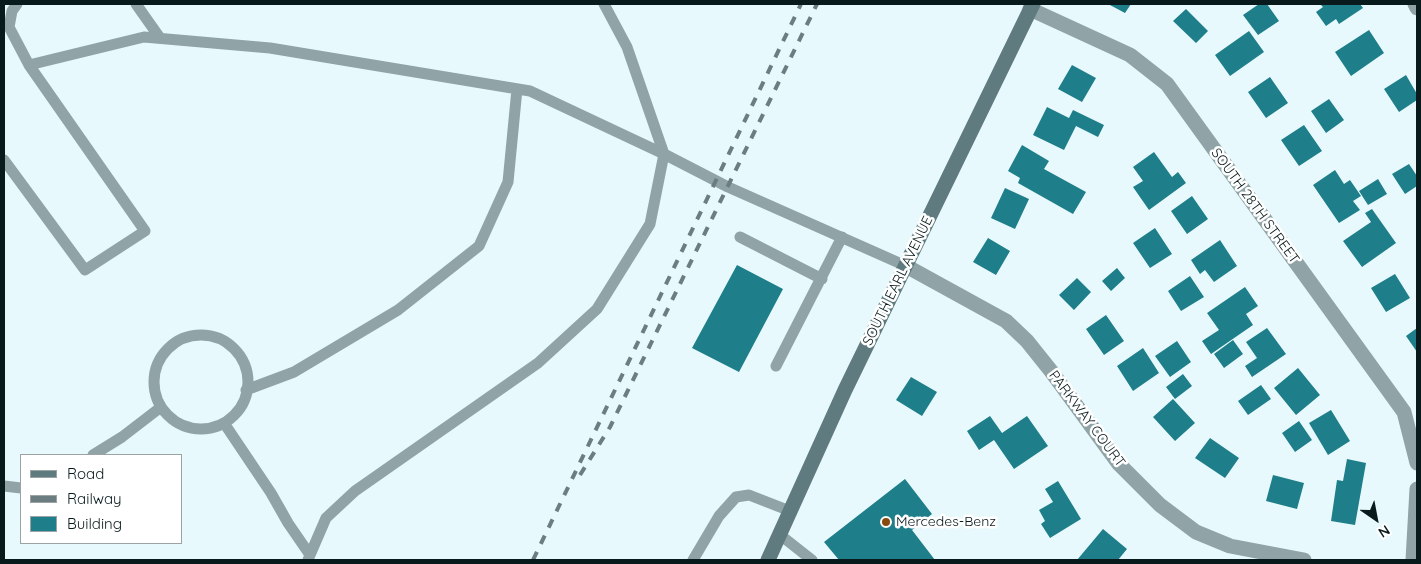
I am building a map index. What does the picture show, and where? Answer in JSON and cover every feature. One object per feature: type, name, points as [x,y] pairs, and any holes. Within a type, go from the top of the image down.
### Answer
[{"type":"street","points":[[1415,4],[1417,8]]},
{"type":"street","name":"SOUTH EARL AVENUE","points":[[768,560],[845,390],[1031,6]]},
{"type":"street","name":"SOUTH 28TH STREET","points":[[1031,6],[1130,55],[1167,84],[1404,412],[1417,463]]},
{"type":"street","name":"PARKWAY COURT","points":[[906,266],[1006,321],[1027,341],[1051,371],[1119,464],[1160,504],[1196,532],[1230,546],[1304,560]]},
{"type":"street","points":[[1413,560],[1417,489]]},
{"type":"lane","points":[[4,160],[85,270],[145,231],[29,65],[9,27],[12,11],[17,4]]},
{"type":"lane","points":[[136,4],[160,38]]},
{"type":"lane","points":[[309,558],[326,518],[355,491],[538,363],[597,309],[650,224],[664,154],[627,47],[604,4]]},
{"type":"lane","points":[[29,65],[144,37],[270,48],[530,91],[664,154],[728,187],[906,266]]},
{"type":"lane","points":[[246,390],[294,372],[398,310],[479,246],[508,182],[517,89]]},
{"type":"lane","points":[[740,237],[822,279]]},
{"type":"lane","points":[[776,366],[842,237]]},
{"type":"lane","points":[[200,335],[208,336],[229,345],[240,356],[246,370],[248,385],[246,390],[244,400],[236,413],[224,423],[209,428],[194,429],[178,424],[161,407],[154,386],[155,370],[162,356],[172,345],[185,338],[200,335]]},
{"type":"lane","points":[[95,454],[122,437],[161,407]]},
{"type":"lane","points":[[224,423],[271,493],[309,558]]},
{"type":"lane","points":[[4,486],[20,488]]},
{"type":"lane","points":[[693,560],[719,516],[736,497],[749,495],[790,511]]},
{"type":"lane","points":[[779,534],[812,560]]},
{"type":"building","points":[[1108,4],[1131,4],[1125,13]]},
{"type":"building","points":[[1259,4],[1267,4],[1279,21],[1258,35],[1243,15]]},
{"type":"building","points":[[1320,4],[1360,4],[1363,8],[1339,24],[1336,19],[1326,26],[1316,12],[1323,7]]},
{"type":"building","points":[[1186,9],[1208,31],[1196,43],[1173,21]]},
{"type":"building","points":[[1369,30],[1384,53],[1351,76],[1335,52]]},
{"type":"building","points":[[1249,31],[1264,52],[1230,76],[1215,55]]},
{"type":"building","points":[[1072,65],[1096,78],[1082,102],[1058,89]]},
{"type":"building","points":[[1406,75],[1417,94],[1417,100],[1399,112],[1384,89]]},
{"type":"building","points":[[1270,77],[1288,103],[1266,118],[1248,92]]},
{"type":"building","points":[[1329,99],[1344,120],[1326,133],[1311,111]]},
{"type":"building","points":[[1047,107],[1069,118],[1073,110],[1104,125],[1098,137],[1076,126],[1064,150],[1033,135]]},
{"type":"building","points":[[1304,125],[1322,151],[1299,166],[1281,140]]},
{"type":"building","points":[[1022,145],[1049,161],[1044,169],[1086,192],[1073,214],[1018,183],[1020,178],[1008,171]]},
{"type":"building","points":[[1154,152],[1172,177],[1178,172],[1186,183],[1149,210],[1133,187],[1143,181],[1133,167]]},
{"type":"building","points":[[1409,164],[1417,176],[1417,186],[1405,194],[1392,174]]},
{"type":"building","points":[[1335,170],[1344,184],[1350,180],[1361,196],[1353,201],[1360,210],[1339,223],[1313,185]]},
{"type":"building","points":[[1378,179],[1387,194],[1368,205],[1359,191]]},
{"type":"building","points":[[1005,188],[1029,199],[1015,229],[991,218]]},
{"type":"building","points":[[1192,196],[1208,219],[1187,234],[1171,211]]},
{"type":"building","points":[[1372,209],[1396,243],[1362,267],[1343,241],[1371,222],[1365,213]]},
{"type":"building","points":[[1155,228],[1172,254],[1150,268],[1133,243]]},
{"type":"building","points":[[988,238],[1010,251],[996,275],[973,262]]},
{"type":"building","points":[[1220,240],[1237,266],[1214,282],[1205,270],[1200,274],[1191,260]]},
{"type":"building","points":[[737,265],[783,289],[739,372],[692,348]]},
{"type":"building","points":[[1117,268],[1125,278],[1111,291],[1102,281]]},
{"type":"building","points":[[1395,274],[1410,298],[1386,312],[1371,288]]},
{"type":"building","points":[[1190,276],[1204,297],[1181,311],[1168,291]]},
{"type":"building","points":[[1077,278],[1091,292],[1074,310],[1059,295]]},
{"type":"building","points":[[1245,287],[1258,306],[1246,314],[1253,325],[1211,354],[1202,341],[1219,330],[1207,313]]},
{"type":"building","points":[[1106,315],[1124,341],[1104,355],[1086,329]]},
{"type":"building","points":[[1267,328],[1286,354],[1252,377],[1245,366],[1257,358],[1246,342]]},
{"type":"building","points":[[1417,328],[1417,352],[1406,336]]},
{"type":"building","points":[[1233,340],[1243,354],[1224,368],[1214,354]]},
{"type":"building","points":[[1177,341],[1191,362],[1170,377],[1155,356]]},
{"type":"building","points":[[1143,348],[1159,373],[1133,391],[1117,366]]},
{"type":"building","points":[[1298,368],[1320,395],[1296,415],[1274,388]]},
{"type":"building","points":[[1183,374],[1192,386],[1175,399],[1166,387]]},
{"type":"building","points":[[911,377],[937,392],[922,416],[896,400]]},
{"type":"building","points":[[1261,385],[1271,399],[1248,415],[1238,401]]},
{"type":"building","points":[[1173,399],[1195,423],[1175,441],[1153,417]]},
{"type":"building","points":[[1331,410],[1350,441],[1328,455],[1309,423]]},
{"type":"building","points":[[990,416],[1002,433],[1027,416],[1048,446],[1014,469],[994,440],[979,450],[967,431]]},
{"type":"building","points":[[1299,421],[1312,440],[1295,452],[1282,433]]},
{"type":"building","points":[[1210,438],[1239,458],[1225,478],[1195,458]]},
{"type":"building","points":[[1347,459],[1366,463],[1355,525],[1331,521],[1337,480],[1343,481]]},
{"type":"building","points":[[1273,475],[1304,483],[1297,509],[1266,501]]},
{"type":"building","name":"Mercedes-Benz","points":[[905,479],[932,514],[912,530],[935,560],[839,560],[824,542]]},
{"type":"building","points":[[1058,481],[1081,519],[1050,538],[1041,524],[1045,521],[1039,510],[1053,502],[1045,489]]},
{"type":"building","points":[[1103,529],[1127,549],[1118,560],[1077,560]]},
{"type":"railway","points":[[533,560],[801,4]]},
{"type":"railway","points":[[580,475],[610,427],[817,4]]},
{"type":"place","name":"Mercedes-Benz","points":[[886,522]]}]
